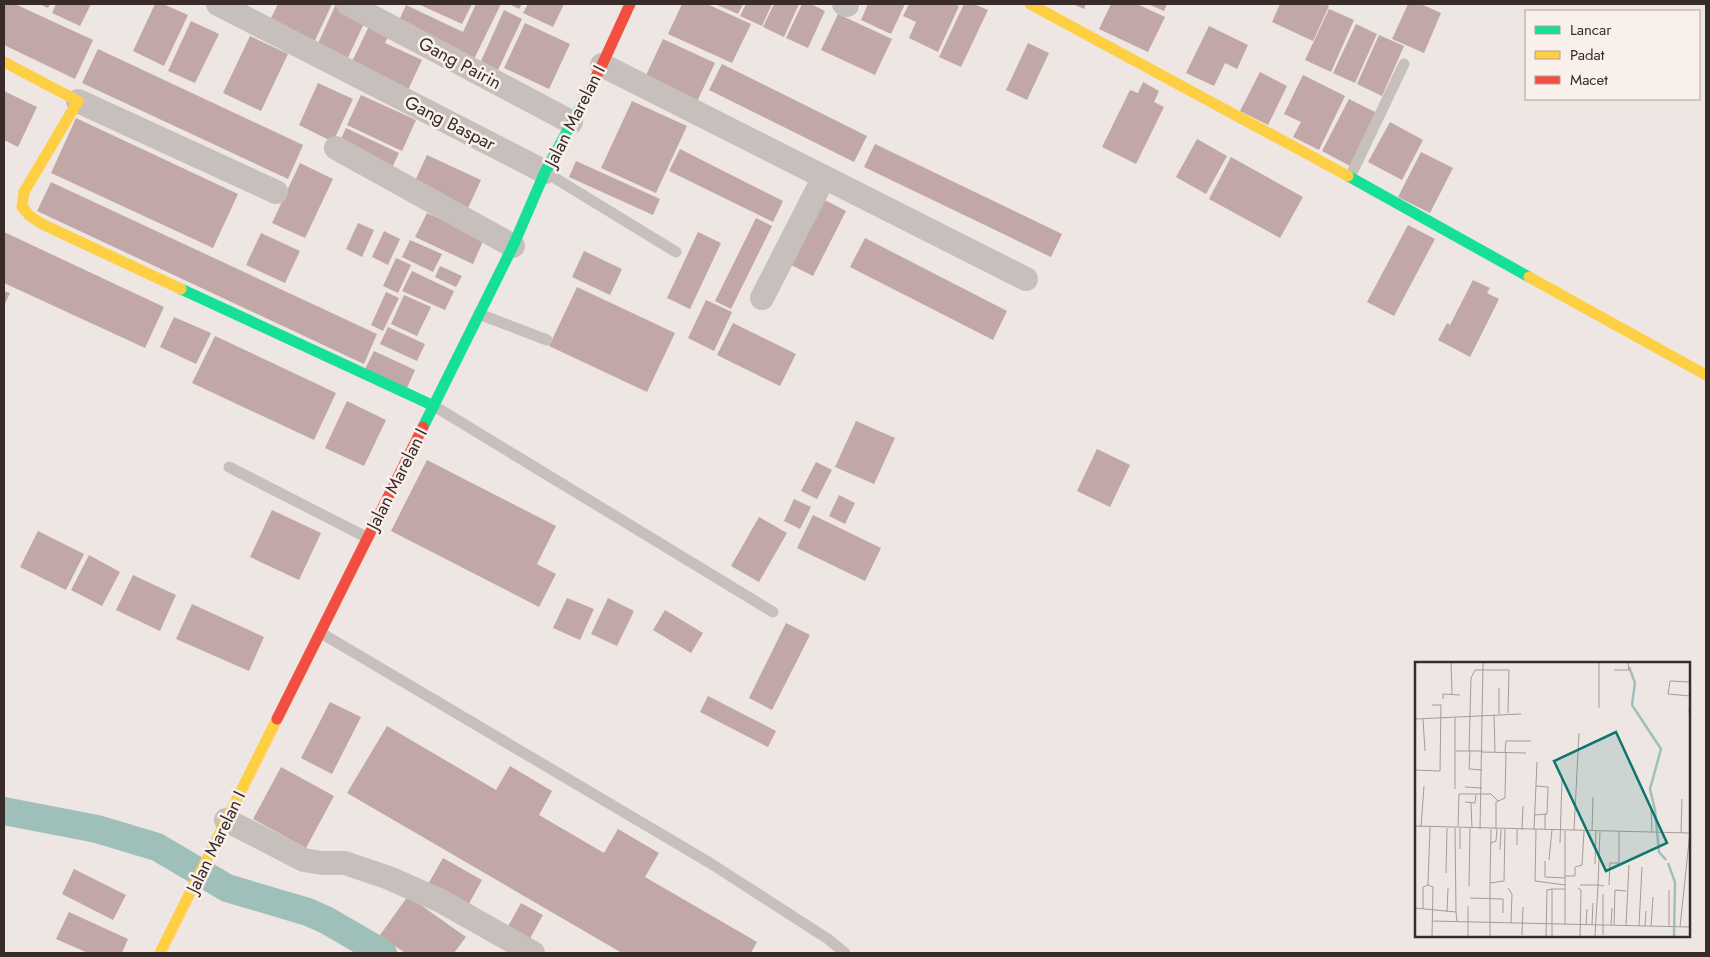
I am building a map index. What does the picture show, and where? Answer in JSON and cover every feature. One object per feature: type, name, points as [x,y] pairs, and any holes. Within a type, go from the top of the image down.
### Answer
[{"type":"street","name":"Gang Baspar","points":[[218,4],[546,172]]},
{"type":"street","name":"Gang Pairin","points":[[348,4],[571,122]]},
{"type":"street","name":"Jalan Marelan I","points":[[160,953],[514,246],[546,172],[602,65],[630,4]]},
{"type":"street","points":[[1030,4],[1350,177],[1706,375]]},
{"type":"street","points":[[4,62],[78,100],[276,192]]},
{"type":"street","points":[[602,65],[1026,279]]},
{"type":"street","points":[[78,100],[24,192],[22,207],[30,216],[42,224],[434,406]]},
{"type":"street","points":[[336,148],[514,246]]},
{"type":"street","points":[[762,298],[824,177]]},
{"type":"street","points":[[223,827],[304,860],[322,863],[345,863],[389,878],[441,901],[533,953]]},
{"type":"lane","points":[[1350,177],[1404,64]]},
{"type":"lane","name":"Gang Baspar","points":[[546,172],[676,252]]},
{"type":"lane","points":[[479,314],[548,340]]},
{"type":"lane","points":[[434,406],[773,612]]},
{"type":"lane","points":[[228,467],[368,538]]},
{"type":"lane","points":[[320,633],[710,864],[828,939],[846,953]]},
{"type":"building","points":[[4,4],[15,4],[93,40],[75,79],[4,45]]},
{"type":"building","points":[[39,4],[50,4],[48,8]]},
{"type":"building","points":[[56,4],[91,4],[80,26],[52,13]]},
{"type":"building","points":[[155,4],[163,4],[188,15],[164,66],[133,51]]},
{"type":"building","points":[[278,4],[332,4],[312,47],[267,26]]},
{"type":"building","points":[[336,4],[367,17],[345,64],[315,50]]},
{"type":"building","points":[[418,4],[472,4],[462,24]]},
{"type":"building","points":[[476,4],[501,4],[473,61],[397,25],[406,5],[463,32]]},
{"type":"building","points":[[509,4],[522,4],[519,9]]},
{"type":"building","points":[[528,4],[564,4],[553,27],[523,13]]},
{"type":"building","points":[[682,4],[707,4],[751,24],[732,63],[668,34]]},
{"type":"building","points":[[715,4],[743,4],[738,14]]},
{"type":"building","points":[[746,4],[772,4],[762,26],[740,16]]},
{"type":"building","points":[[774,4],[799,4],[784,37],[763,27]]},
{"type":"building","points":[[802,4],[811,4],[825,11],[808,48],[786,38]]},
{"type":"building","points":[[868,4],[905,4],[891,34],[861,20]]},
{"type":"building","points":[[909,4],[953,4],[959,6],[938,52],[909,38],[916,22],[903,16]]},
{"type":"building","points":[[964,4],[974,4],[988,10],[961,67],[939,57]]},
{"type":"building","points":[[1073,4],[1086,4],[1084,9]]},
{"type":"building","points":[[1111,4],[1137,4],[1165,17],[1148,52],[1099,29]]},
{"type":"building","points":[[1148,4],[1167,4],[1164,11]]},
{"type":"building","points":[[1280,4],[1324,4],[1329,6],[1313,41],[1272,22]]},
{"type":"building","points":[[1408,4],[1421,4],[1441,13],[1424,53],[1392,39]]},
{"type":"building","points":[[1329,9],[1354,20],[1331,72],[1305,60]]},
{"type":"building","points":[[504,10],[522,19],[498,70],[481,61]]},
{"type":"building","points":[[838,14],[892,39],[875,75],[821,50]]},
{"type":"building","points":[[191,21],[219,34],[195,83],[168,71]]},
{"type":"building","points":[[525,23],[570,44],[549,89],[504,68]]},
{"type":"building","points":[[1356,24],[1377,34],[1355,83],[1333,73]]},
{"type":"building","points":[[369,26],[389,35],[385,43],[422,60],[407,92],[350,66]]},
{"type":"building","points":[[1209,26],[1248,45],[1237,69],[1225,63],[1214,86],[1186,73]]},
{"type":"building","points":[[1379,35],[1404,46],[1382,96],[1357,84]]},
{"type":"building","points":[[250,36],[288,54],[261,111],[223,93]]},
{"type":"building","points":[[663,39],[715,63],[694,108],[642,84]]},
{"type":"building","points":[[1028,43],[1049,53],[1027,100],[1006,90]]},
{"type":"building","points":[[98,49],[303,145],[288,179],[82,83]]},
{"type":"building","points":[[722,64],[867,136],[854,162],[709,90]]},
{"type":"building","points":[[1260,72],[1287,86],[1268,125],[1240,111]]},
{"type":"building","points":[[1303,75],[1345,96],[1319,150],[1293,137],[1301,122],[1284,114]]},
{"type":"building","points":[[1143,82],[1159,91],[1154,102],[1164,107],[1136,164],[1102,147],[1130,90],[1138,93]]},
{"type":"building","points":[[318,83],[353,99],[333,142],[299,125]]},
{"type":"building","points":[[4,91],[37,107],[18,147],[4,140]]},
{"type":"building","points":[[361,95],[416,120],[402,151],[347,125]]},
{"type":"building","points":[[1349,99],[1377,113],[1350,166],[1322,151]]},
{"type":"building","points":[[632,101],[687,126],[656,193],[601,168]]},
{"type":"building","points":[[76,118],[238,194],[213,248],[51,173]]},
{"type":"building","points":[[1390,122],[1423,140],[1402,180],[1368,162]]},
{"type":"building","points":[[346,128],[399,153],[391,170],[338,145]]},
{"type":"building","points":[[1197,139],[1227,156],[1206,194],[1176,177]]},
{"type":"building","points":[[875,144],[1062,234],[1051,257],[864,167]]},
{"type":"building","points":[[680,149],[783,201],[773,222],[669,171]]},
{"type":"building","points":[[1421,152],[1453,168],[1430,213],[1398,197]]},
{"type":"building","points":[[427,155],[481,180],[467,210],[413,185]]},
{"type":"building","points":[[1231,157],[1303,197],[1280,238],[1209,199]]},
{"type":"building","points":[[576,161],[660,199],[653,215],[569,177]]},
{"type":"building","points":[[300,163],[333,179],[305,238],[272,223]]},
{"type":"building","points":[[51,182],[377,334],[364,364],[37,211]]},
{"type":"building","points":[[821,198],[846,211],[813,276],[787,263]]},
{"type":"building","points":[[427,213],[484,239],[473,264],[415,237]]},
{"type":"building","points":[[756,218],[772,226],[731,309],[715,301]]},
{"type":"building","points":[[358,223],[374,230],[362,257],[346,249]]},
{"type":"building","points":[[1408,225],[1435,239],[1394,316],[1367,302]]},
{"type":"building","points":[[384,231],[400,239],[388,265],[372,257]]},
{"type":"building","points":[[4,232],[164,307],[145,348],[4,283]]},
{"type":"building","points":[[698,232],[721,243],[690,309],[667,298]]},
{"type":"building","points":[[261,233],[300,251],[285,283],[246,265]]},
{"type":"building","points":[[865,238],[1007,311],[993,340],[850,267]]},
{"type":"building","points":[[410,240],[442,254],[433,272],[402,257]]},
{"type":"building","points":[[584,251],[622,269],[610,295],[572,277]]},
{"type":"building","points":[[396,258],[411,265],[398,293],[383,286]]},
{"type":"building","points":[[440,266],[462,276],[456,287],[435,277]]},
{"type":"building","points":[[412,271],[454,291],[445,310],[402,291]]},
{"type":"building","points":[[1473,280],[1490,288],[1487,293],[1499,299],[1470,357],[1438,340],[1447,323],[1450,325]]},
{"type":"building","points":[[577,287],[675,333],[647,392],[549,346]]},
{"type":"building","points":[[4,291],[10,293],[4,306]]},
{"type":"building","points":[[386,292],[399,298],[383,331],[371,325]]},
{"type":"building","points":[[404,295],[431,307],[417,336],[391,324]]},
{"type":"building","points":[[706,300],[732,312],[714,351],[688,338]]},
{"type":"building","points":[[174,317],[211,333],[196,364],[160,347]]},
{"type":"building","points":[[733,323],[796,354],[780,386],[717,355]]},
{"type":"building","points":[[388,327],[425,344],[417,361],[380,344]]},
{"type":"building","points":[[215,336],[336,393],[314,440],[192,383]]},
{"type":"building","points":[[374,351],[415,370],[406,390],[364,371]]},
{"type":"building","points":[[347,401],[386,420],[364,466],[325,448]]},
{"type":"building","points":[[856,421],[895,438],[874,484],[835,467]]},
{"type":"building","points":[[1097,449],[1130,465],[1110,507],[1077,491]]},
{"type":"building","points":[[427,460],[556,526],[537,564],[556,574],[539,607],[391,531]]},
{"type":"building","points":[[816,462],[832,470],[817,499],[801,491]]},
{"type":"building","points":[[839,495],[855,503],[845,524],[829,516]]},
{"type":"building","points":[[794,499],[811,507],[800,529],[784,521]]},
{"type":"building","points":[[272,510],[321,533],[299,580],[250,557]]},
{"type":"building","points":[[813,515],[881,548],[865,581],[797,548]]},
{"type":"building","points":[[759,517],[787,533],[759,582],[731,566]]},
{"type":"building","points":[[38,531],[84,554],[66,590],[20,567]]},
{"type":"building","points":[[89,555],[120,572],[102,606],[71,590]]},
{"type":"building","points":[[133,575],[176,595],[160,631],[116,610]]},
{"type":"building","points":[[567,598],[594,609],[580,640],[553,628]]},
{"type":"building","points":[[608,598],[634,611],[617,646],[591,634]]},
{"type":"building","points":[[192,604],[264,637],[249,671],[176,639]]},
{"type":"building","points":[[665,610],[703,633],[691,653],[653,630]]},
{"type":"building","points":[[786,623],[810,635],[772,710],[749,698]]},
{"type":"building","points":[[708,696],[776,731],[768,747],[700,712]]},
{"type":"building","points":[[330,702],[361,717],[332,774],[301,758]]},
{"type":"building","points":[[387,726],[496,790],[510,766],[552,791],[539,815],[604,853],[618,829],[659,853],[645,877],[757,942],[751,953],[622,953],[347,793]]},
{"type":"building","points":[[281,767],[334,796],[306,848],[253,819]]},
{"type":"building","points":[[443,858],[482,880],[466,909],[427,886]]},
{"type":"building","points":[[74,869],[126,895],[113,920],[62,894]]},
{"type":"building","points":[[408,896],[466,937],[454,953],[405,953],[380,935]]},
{"type":"building","points":[[521,903],[543,915],[528,942],[506,930]]},
{"type":"building","points":[[69,912],[128,939],[122,953],[88,953],[56,939]]},
{"type":"waterway","points":[[4,811],[97,829],[157,847],[227,888],[308,912],[326,920],[383,953]]},
{"type":"traffic: fast","points":[[423,427],[513,246],[545,172],[584,100]]},
{"type":"traffic: fast","points":[[1348,176],[1529,277]]},
{"type":"traffic: fast","points":[[181,289],[434,406]]},
{"type":"traffic: slow","points":[[1030,4],[1348,176]]},
{"type":"traffic: slow","points":[[4,62],[78,101],[24,192],[22,207],[30,216],[42,224],[181,289]]},
{"type":"traffic: slow","points":[[1529,277],[1706,375]]},
{"type":"traffic: slow","points":[[160,953],[277,719]]},
{"type":"traffic: jam","points":[[584,100],[630,4]]},
{"type":"traffic: jam","points":[[277,719],[423,427]]}]
